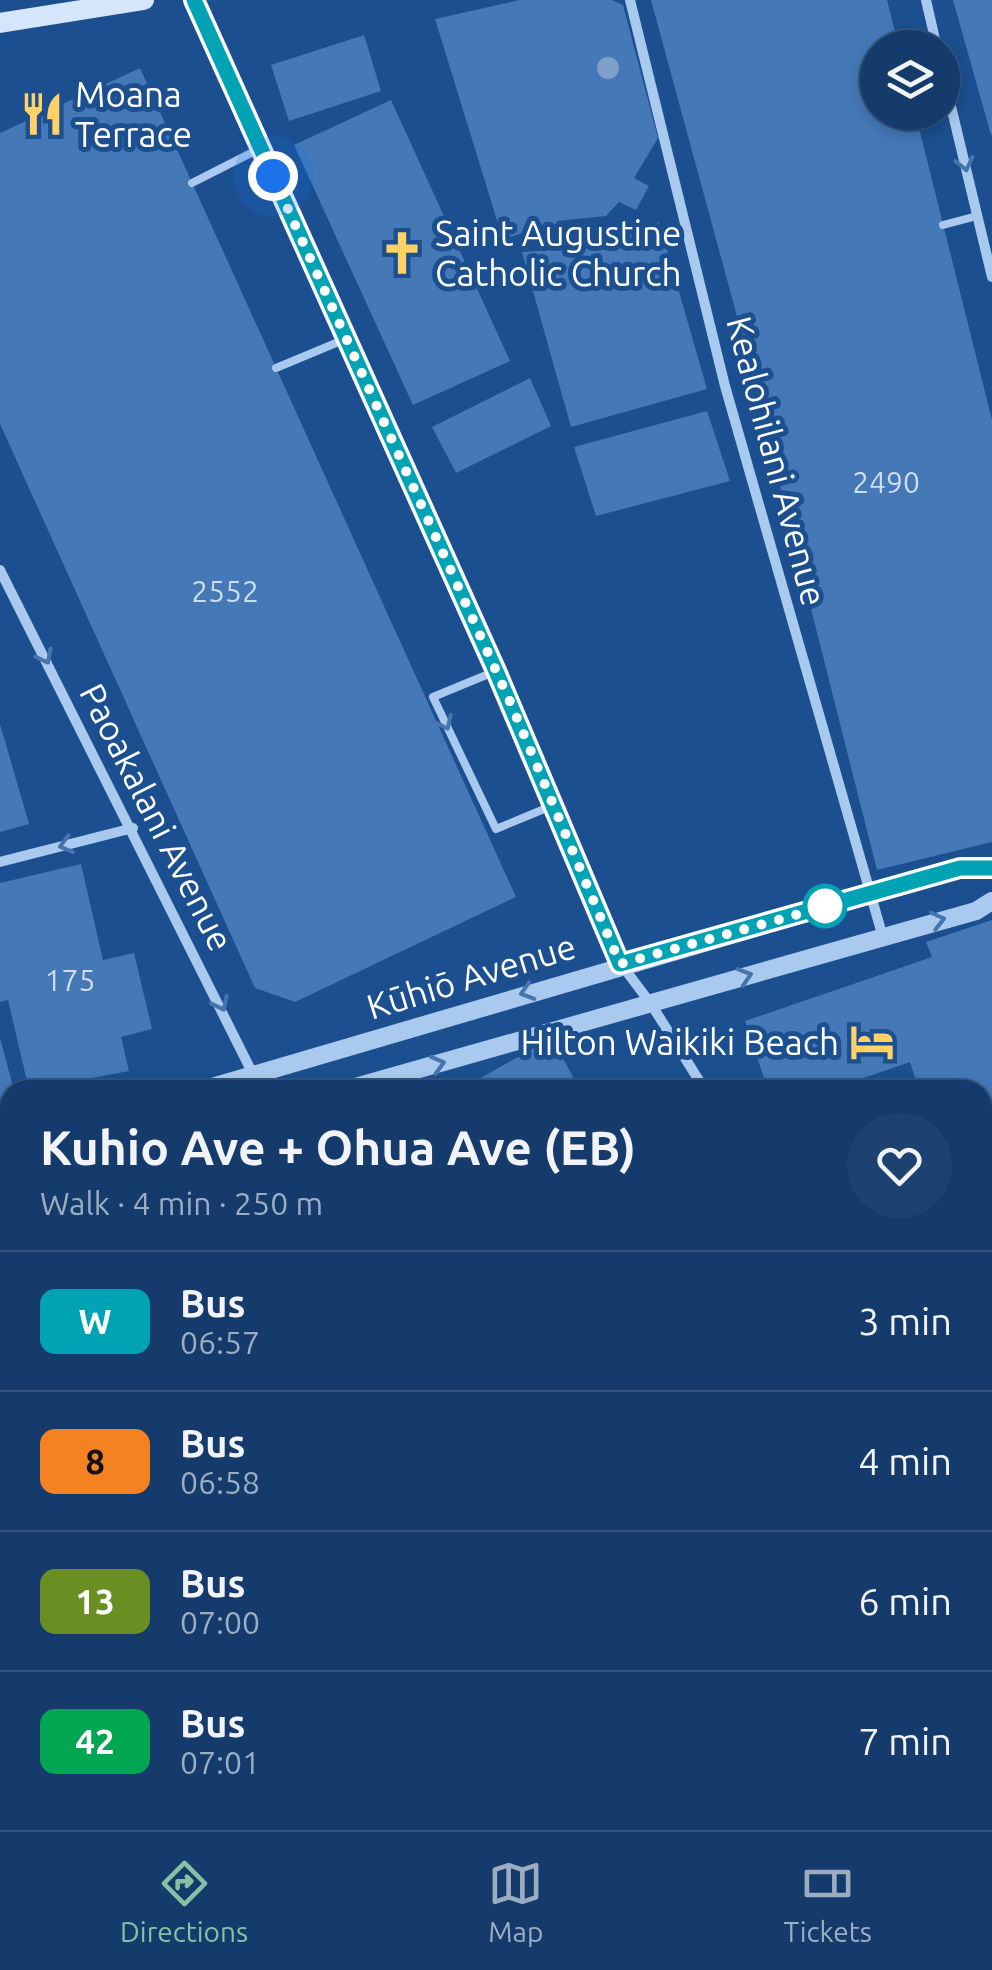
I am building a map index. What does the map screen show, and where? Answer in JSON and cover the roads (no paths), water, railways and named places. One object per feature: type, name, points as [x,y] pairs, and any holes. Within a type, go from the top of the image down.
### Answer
[{"type":"main road","points":[[0,22],[144,0]]},
{"type":"street","points":[[194,0],[496,671],[620,964],[652,1004],[698,1080]]},
{"type":"street","name":"Kealohilani Avenue","points":[[630,0],[724,386],[882,934]]},
{"type":"street","points":[[926,0],[933,30]]},
{"type":"street","points":[[957,130],[992,277]]},
{"type":"street","name":"Paoakalani Avenue","points":[[0,570],[257,1080]]},
{"type":"street","points":[[0,862],[133,828]]},
{"type":"street","name":"Kūhiō Avenue","points":[[267,1080],[620,964],[960,868],[992,868]]},
{"type":"street","name":"Kūhiō Avenue","points":[[380,1080],[652,1004],[882,934],[976,911],[992,901]]},
{"type":"lane","points":[[192,183],[261,148]]},
{"type":"lane","points":[[944,225],[978,216]]},
{"type":"lane","points":[[276,368],[348,338]]},
{"type":"lane","points":[[496,671],[433,697],[496,829],[554,805]]},
{"type":"place","name":"Moana Terrace","points":[[42,114]]},
{"type":"place","name":"Saint Augustine Catholic Church","points":[[402,253]]},
{"type":"place","name":"Hilton Waikiki Beach","points":[[872,1042]]}]
